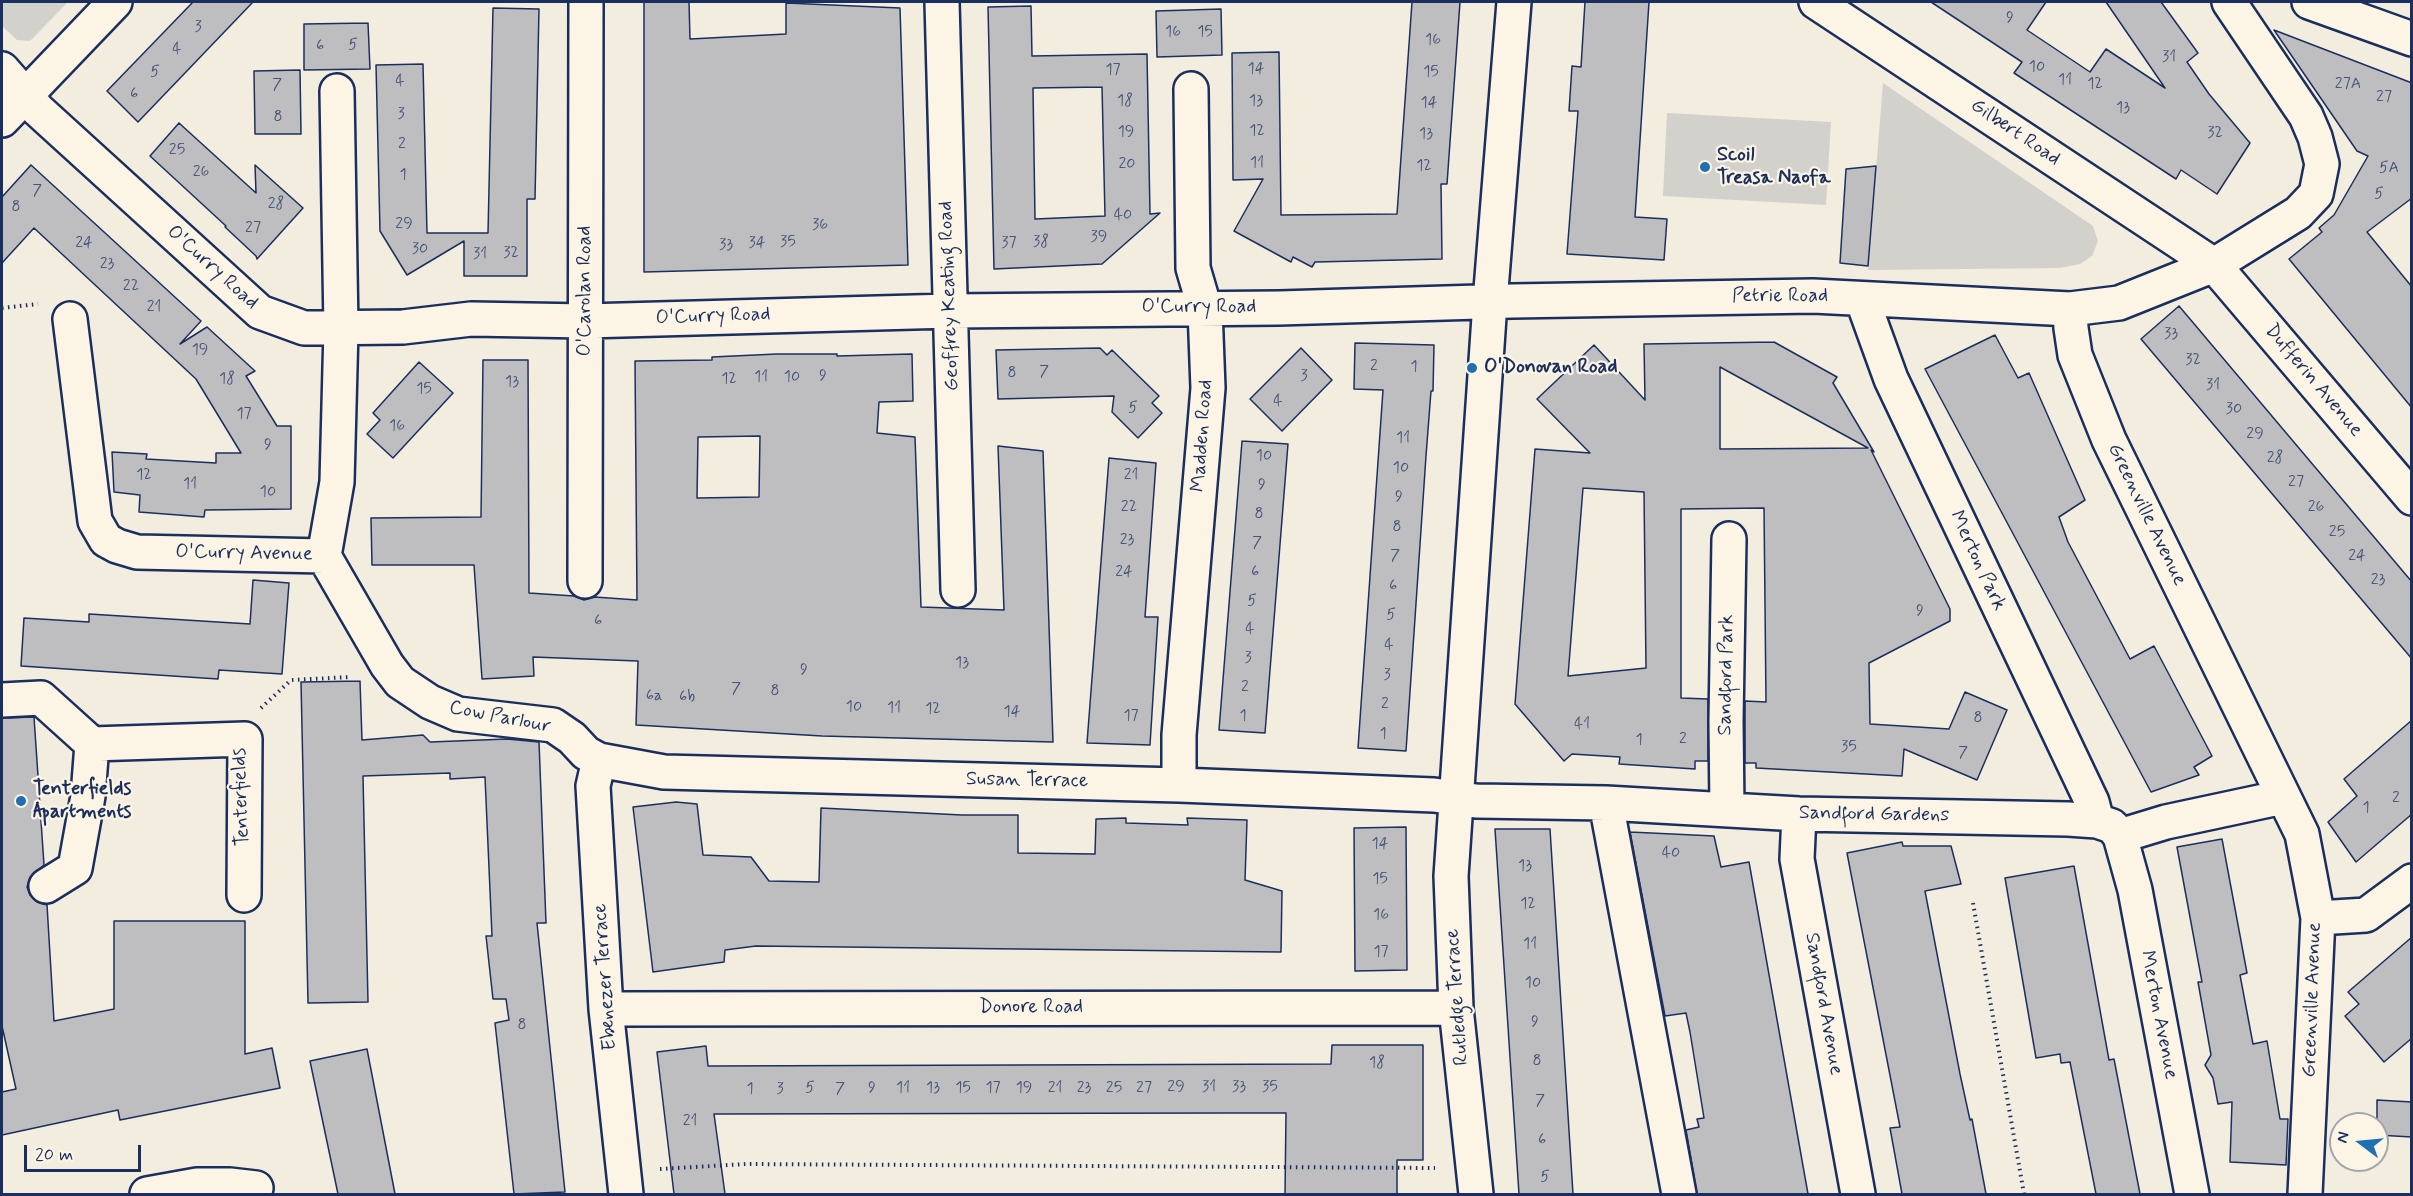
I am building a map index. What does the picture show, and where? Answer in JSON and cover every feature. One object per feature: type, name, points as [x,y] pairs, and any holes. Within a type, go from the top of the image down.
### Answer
[{"type":"street","points":[[2,120],[115,2]]},
{"type":"street","name":"O'Carolan Road","points":[[585,581],[586,2]]},
{"type":"street","name":"Geoffrey Keating Road","points":[[942,2],[957,590]]},
{"type":"street","points":[[1455,798],[1514,2]]},
{"type":"street","name":"Gilbert Road","points":[[1816,2],[2214,265]]},
{"type":"street","points":[[2070,309],[2119,303],[2214,265],[2298,213],[2316,194],[2322,164],[2315,137],[2306,116],[2229,2]]},
{"type":"street","points":[[2309,2],[2412,39]]},
{"type":"street","name":"O'Curry Road","points":[[2,69],[38,110],[260,312],[304,328],[403,327],[471,320],[586,321],[950,311],[1205,309],[1490,302]]},
{"type":"street","name":"Madden Road","points":[[1179,785],[1179,735],[1208,388],[1205,309],[1193,268],[1191,89]]},
{"type":"street","name":"O'Curry Avenue","points":[[70,319],[95,521],[106,540],[136,552],[324,556],[337,482],[340,329],[337,91]]},
{"type":"street","name":"Dufferin Avenue","points":[[2214,265],[2412,498]]},
{"type":"street","name":"Petrie Road","points":[[1490,302],[1813,296],[2070,309]]},
{"type":"street","name":"Merton Park","points":[[1862,298],[1891,379],[2092,802],[2109,829]]},
{"type":"street","name":"Greenville Avenue","points":[[2070,309],[2075,355],[2109,440],[2302,834],[2318,918],[2304,1194]]},
{"type":"street","name":"Sandford Park","points":[[1727,810],[1729,539]]},
{"type":"street","name":"Cow Parlour","points":[[324,556],[387,665],[400,682],[430,702],[458,714],[553,725],[572,738],[586,753],[599,760]]},
{"type":"street","points":[[2,700],[40,698],[92,744],[88,796],[75,868],[46,886]]},
{"type":"street","name":"Tenterfields","points":[[92,744],[244,740],[244,895]]},
{"type":"street","name":"Susan Terrace","points":[[599,760],[664,772],[1179,785],[1434,795],[1455,798]]},
{"type":"street","name":"Ebenezer Terrace","points":[[599,760],[593,786],[606,1009],[625,1183]]},
{"type":"street","name":"Sandford Gardens","points":[[1455,798],[1476,801],[1606,803],[1799,814],[2056,818],[2109,829],[2166,822],[2283,797]]},
{"type":"street","name":"Rutledge Terrace","points":[[1455,798],[1451,876],[1456,1008],[1476,1181]]},
{"type":"street","points":[[1606,803],[1679,1194]]},
{"type":"street","name":"Sandford Avenue","points":[[1799,814],[1797,860],[1858,1194]]},
{"type":"street","name":"Merton Avenue","points":[[2109,829],[2135,890],[2192,1194]]},
{"type":"street","points":[[2318,918],[2366,915],[2410,886]]},
{"type":"street","name":"Donore Road","points":[[606,1009],[1456,1008]]},
{"type":"street","points":[[147,1194],[197,1185],[256,1188]]},
{"type":"path","points":[[244,740],[262,707],[291,680],[370,676],[387,665]]},
{"type":"path","points":[[1972,903],[2024,1194]]},
{"type":"path","points":[[625,1183],[746,1164],[1476,1181]]},
{"type":"shaded area","points":[[2,2],[68,2],[30,41],[17,40],[2,26]]},
{"type":"shaded area","points":[[1883,83],[2093,226],[2098,241],[2092,256],[2080,264],[2060,268],[1868,270]]},
{"type":"shaded area","points":[[1667,113],[1831,122],[1826,205],[1663,196]]},
{"type":"building","points":[[193,2],[253,2],[138,122],[107,91]]},
{"type":"building","points":[[644,2],[689,2],[690,39],[786,34],[786,3],[900,8],[908,265],[644,272]]},
{"type":"building","points":[[1412,2],[1460,2],[1447,184],[1441,184],[1442,259],[1315,262],[1312,267],[1293,257],[1291,262],[1234,231],[1263,179],[1233,180],[1232,53],[1279,52],[1281,215],[1397,214]]},
{"type":"building","points":[[1585,2],[1649,2],[1635,217],[1667,219],[1664,260],[1567,254],[1578,111],[1569,111],[1572,66],[1581,67]]},
{"type":"building","points":[[1931,2],[2046,2],[2027,30],[2090,72],[2106,49],[2165,88],[2106,2],[2161,2],[2198,53],[2187,62],[2209,94],[2250,143],[2217,194],[2181,170],[2176,179],[2014,73],[2022,62]]},
{"type":"building","points":[[1031,6],[1032,56],[1147,54],[1150,214],[1160,213],[1102,264],[994,269],[988,7]],"holes":[[[1102,87],[1105,216],[1035,219],[1033,88]]]},
{"type":"building","points":[[493,8],[539,9],[535,199],[527,199],[527,276],[464,276],[464,241],[407,275],[380,231],[376,65],[423,64],[427,233],[488,233]]},
{"type":"building","points":[[1221,9],[1222,55],[1157,57],[1156,11]]},
{"type":"building","points":[[368,23],[370,69],[304,70],[304,24]]},
{"type":"building","points":[[2274,30],[2412,83],[2412,198],[2367,232],[2412,287],[2412,408],[2289,259],[2322,232],[2319,228],[2334,215],[2368,156],[2357,151]]},
{"type":"building","points":[[300,70],[301,134],[255,134],[254,71]]},
{"type":"building","points":[[179,123],[256,193],[255,165],[303,208],[257,259],[226,226],[150,156]]},
{"type":"building","points":[[31,165],[201,321],[180,344],[207,327],[255,371],[246,376],[277,426],[291,426],[291,509],[205,510],[204,517],[139,512],[140,495],[114,492],[112,452],[147,454],[146,459],[216,463],[216,453],[241,453],[196,379],[34,228],[2,263],[2,197]]},
{"type":"building","points":[[1876,166],[1868,266],[1840,263],[1846,169]]},
{"type":"building","points":[[2179,306],[2412,582],[2412,659],[2141,339]]},
{"type":"building","points":[[1995,335],[2018,378],[2029,373],[2085,500],[2059,517],[2068,542],[2130,659],[2154,646],[2212,756],[2194,767],[2199,775],[2151,792],[1925,369]]},
{"type":"building","points":[[1774,342],[1837,377],[1833,383],[1874,452],[1871,450],[1950,609],[1950,621],[1869,663],[1870,724],[1949,729],[1965,692],[2007,710],[1977,780],[1904,749],[1902,776],[1756,768],[1756,763],[1745,763],[1745,701],[1766,702],[1764,508],[1681,509],[1681,698],[1708,699],[1708,761],[1695,761],[1695,769],[1619,764],[1620,757],[1572,754],[1564,761],[1515,704],[1535,449],[1590,453],[1537,399],[1594,345],[1645,400],[1644,344]],"holes":[[[1720,367],[1868,448],[1720,449]],[[1583,488],[1644,492],[1646,668],[1568,676]]]},
{"type":"building","points":[[1355,343],[1434,345],[1433,391],[1431,391],[1426,456],[1406,751],[1358,748],[1383,390],[1354,389]]},
{"type":"building","points":[[1100,348],[1107,355],[1112,350],[1159,396],[1152,403],[1162,413],[1138,438],[1112,412],[1114,396],[998,399],[996,350]]},
{"type":"building","points":[[1301,348],[1332,380],[1282,431],[1250,399]]},
{"type":"building","points":[[777,354],[837,354],[837,356],[912,354],[913,401],[879,402],[877,433],[915,437],[921,607],[1004,610],[998,446],[1043,451],[1053,742],[822,736],[636,725],[638,661],[533,657],[534,676],[482,679],[474,565],[372,565],[371,518],[481,517],[483,360],[528,360],[529,593],[574,596],[584,600],[595,597],[637,600],[635,361],[712,360],[712,357]],"holes":[[[760,436],[759,497],[697,498],[698,437]]]},
{"type":"building","points":[[419,362],[453,393],[393,458],[367,434],[380,420],[373,413]]},
{"type":"building","points":[[1242,441],[1288,444],[1265,733],[1219,730]]},
{"type":"building","points":[[1109,458],[1156,463],[1145,617],[1158,617],[1150,745],[1087,743]]},
{"type":"building","points":[[253,580],[289,583],[282,674],[219,670],[218,679],[21,666],[24,618],[89,622],[89,614],[250,624]]},
{"type":"building","points":[[360,681],[362,740],[423,735],[430,742],[507,739],[539,742],[546,923],[537,923],[565,1192],[514,1194],[495,1023],[509,1020],[506,999],[493,999],[486,936],[492,936],[485,777],[450,779],[450,773],[363,776],[368,1002],[308,1003],[301,682]]},
{"type":"building","points":[[34,717],[44,865],[30,877],[27,887],[30,895],[37,902],[47,905],[54,1021],[114,1009],[114,921],[245,921],[245,1054],[272,1048],[280,1088],[120,1120],[118,1110],[2,1135],[2,1092],[16,1089],[2,1026],[2,718]]},
{"type":"building","points":[[2412,720],[2412,814],[2356,862],[2328,822],[2357,796],[2344,779]]},
{"type":"building","points":[[676,802],[697,804],[703,855],[751,857],[769,881],[819,882],[821,808],[962,815],[1018,815],[1018,853],[1095,854],[1096,819],[1126,818],[1126,823],[1188,825],[1187,818],[1247,820],[1245,880],[1282,891],[1281,952],[756,946],[725,950],[724,962],[653,972],[633,807]]},
{"type":"building","points":[[1406,827],[1407,970],[1355,971],[1354,828]]},
{"type":"building","points":[[1495,829],[1550,829],[1573,1194],[1519,1194]]},
{"type":"building","points":[[1630,832],[1714,836],[1721,867],[1749,862],[1808,1194],[1697,1194],[1686,1130],[1699,1127],[1697,1119],[1704,1118],[1690,1032],[1686,1013],[1665,1016]]},
{"type":"building","points":[[2222,839],[2247,973],[2240,975],[2253,1044],[2267,1041],[2280,1119],[2288,1119],[2286,1165],[2230,1162],[2232,1102],[2218,1104],[2213,1078],[2205,1065],[2211,1055],[2198,982],[2202,982],[2177,847]]},
{"type":"building","points":[[1902,842],[1903,846],[1951,846],[1961,884],[1925,891],[1960,1074],[1970,1120],[1972,1119],[1986,1194],[1902,1194],[1890,1128],[1900,1127],[1847,853]]},
{"type":"building","points":[[2074,866],[2109,1060],[2114,1059],[2140,1194],[2096,1194],[2070,1062],[2061,1063],[2060,1054],[2036,1058],[2005,878]]},
{"type":"building","points":[[2412,937],[2412,1038],[2384,1062],[2345,1016],[2359,1004],[2348,992]]},
{"type":"building","points":[[1332,1045],[1423,1045],[1423,1160],[1397,1160],[1397,1194],[1285,1194],[1286,1113],[1224,1113],[714,1114],[725,1194],[674,1194],[657,1052],[706,1046],[708,1066],[1331,1064]]},
{"type":"building","points":[[367,1049],[395,1194],[338,1194],[310,1061]]},
{"type":"building","points":[[2377,1100],[2412,1102],[2412,1137],[2389,1136],[2389,1112],[2377,1112]]},
{"type":"place","name":"Scoil Treasa Naofa","points":[[1705,167]]},
{"type":"place","name":"O'Donovan Road","points":[[1472,368]]},
{"type":"place","name":"Tenterfields Apartments","points":[[21,801]]}]
